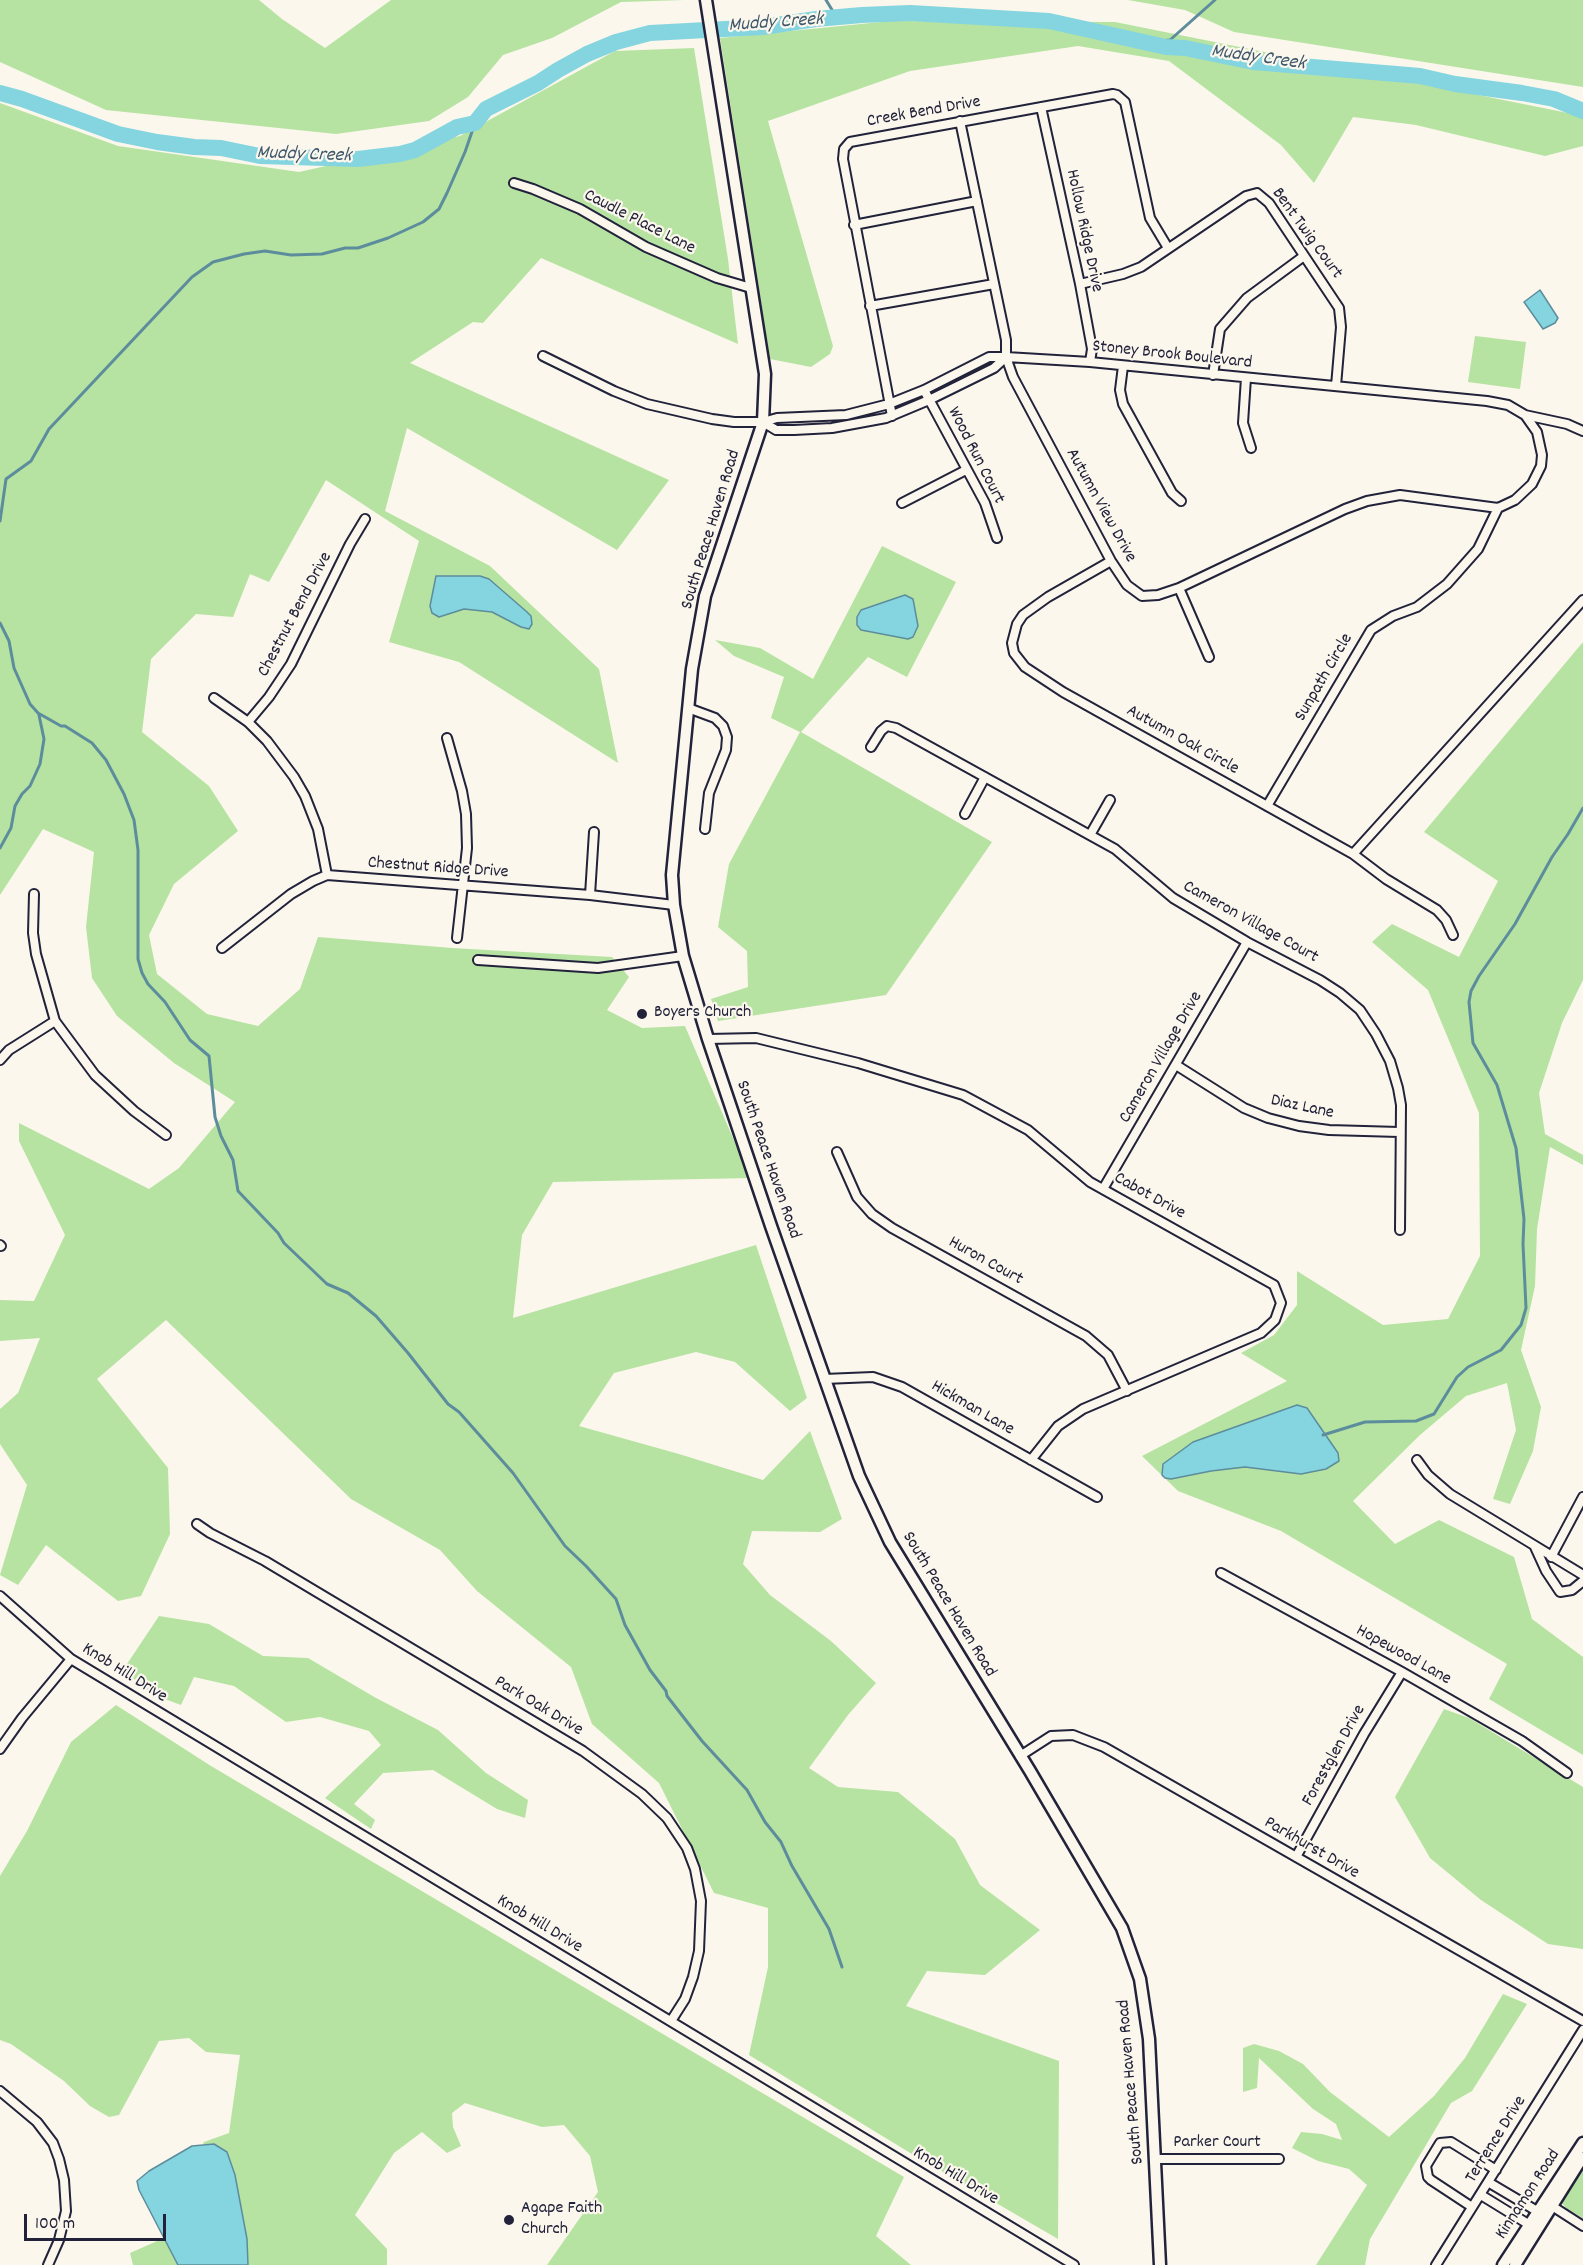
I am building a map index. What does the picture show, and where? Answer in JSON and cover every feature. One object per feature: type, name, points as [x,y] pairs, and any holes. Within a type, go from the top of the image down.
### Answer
[{"type":"main road","name":"South Peace Haven Road","points":[[706,0],[765,374],[763,422],[705,596],[692,669],[672,875],[674,905],[683,956],[708,1039],[859,1476],[890,1542],[1122,1928],[1140,1979],[1149,2039],[1160,2265]]},
{"type":"main road","name":"Kinnamon Road","points":[[1545,2211],[1583,2143]]},
{"type":"main road","name":"Kinnamon Road","points":[[1503,2265],[1533,2228],[1583,2156]]},
{"type":"main road","name":"Kinnamon Road","points":[[1515,2265],[1533,2228]]},
{"type":"street","name":"Creek Bend Drive","points":[[892,416],[854,225],[843,159],[846,145],[855,141],[1113,94],[1125,102],[1150,218],[1168,248]]},
{"type":"street","name":"Hollow Ridge Drive","points":[[1041,107],[1080,284],[1092,349],[1090,363]]},
{"type":"street","name":"Autumn View Drive","points":[[960,121],[1006,340],[1006,357],[1013,377],[1111,561],[1127,585],[1142,596],[1158,595],[1179,588],[1345,509],[1367,501],[1408,495],[1498,508]]},
{"type":"street","name":"Caudle Place Lane","points":[[514,183],[580,210],[666,256],[717,278],[751,288]]},
{"type":"street","name":"Bent Twig Court","points":[[1080,284],[1142,267],[1246,196],[1257,193],[1269,203],[1339,308],[1341,327],[1336,386]]},
{"type":"street","points":[[854,225],[977,201]]},
{"type":"street","points":[[1213,375],[1220,329],[1247,298],[1304,256]]},
{"type":"street","points":[[870,306],[994,284]]},
{"type":"street","points":[[543,356],[614,391],[647,404],[711,419],[763,422],[776,430],[866,423],[892,416],[994,368],[1006,357]]},
{"type":"street","name":"Stoney Brook Boulevard","points":[[763,422],[777,418],[846,415],[889,404],[924,390],[989,357],[1006,357],[1487,401],[1508,405],[1525,415],[1567,424],[1583,431]]},
{"type":"street","points":[[1123,366],[1120,390],[1123,404],[1172,493],[1181,501]]},
{"type":"street","points":[[1245,378],[1243,423],[1251,448]]},
{"type":"street","name":"Wood Run Court","points":[[924,390],[985,503],[997,538]]},
{"type":"street","points":[[1498,508],[1525,492],[1541,466],[1540,439],[1533,423],[1525,415]]},
{"type":"street","points":[[902,503],[966,470]]},
{"type":"street","name":"Sunpath Circle","points":[[1267,806],[1371,630],[1393,616],[1417,607],[1447,584],[1478,549],[1498,508]]},
{"type":"street","name":"Chestnut Bend Drive","points":[[248,722],[269,697],[291,664],[350,544],[365,519]]},
{"type":"street","name":"Autumn Oak Circle","points":[[1111,561],[1048,597],[1023,615],[1014,634],[1014,653],[1025,667],[1036,676],[1353,854],[1386,879],[1437,910],[1446,920],[1453,935]]},
{"type":"street","points":[[1179,588],[1209,657]]},
{"type":"street","points":[[1353,854],[1583,600]]},
{"type":"street","points":[[214,698],[248,722],[282,759],[305,796],[318,829],[327,875],[291,894],[222,948]]},
{"type":"street","points":[[688,708],[715,718],[723,726],[727,737],[726,750],[709,794],[705,829]]},
{"type":"street","name":"Cameron Village Court","points":[[871,747],[887,726],[896,728],[1115,849],[1136,864],[1173,898],[1247,942],[1320,980],[1360,1010],[1390,1061],[1401,1106],[1400,1230]]},
{"type":"street","points":[[447,738],[466,814],[467,848],[457,938]]},
{"type":"street","points":[[965,814],[985,777]]},
{"type":"street","points":[[1090,835],[1110,800]]},
{"type":"street","points":[[590,895],[594,832]]},
{"type":"street","name":"Chestnut Ridge Drive","points":[[327,875],[590,895],[674,905]]},
{"type":"street","points":[[34,894],[33,933],[36,954],[55,1021],[95,1075],[128,1106],[166,1135]]},
{"type":"street","name":"Cameron Village Drive","points":[[1103,1189],[1247,942]]},
{"type":"street","points":[[478,960],[598,968],[683,956]]},
{"type":"street","points":[[0,1060],[9,1050],[55,1021]]},
{"type":"street","name":"Cabot Drive","points":[[708,1039],[756,1038],[858,1064],[963,1095],[1028,1130],[1090,1182],[1274,1285],[1281,1303],[1275,1320],[1261,1333],[1070,1417],[1048,1437],[1031,1460]]},
{"type":"street","name":"Diaz Lane","points":[[1176,1065],[1244,1108],[1268,1118],[1299,1126],[1329,1130],[1399,1132]]},
{"type":"street","name":"Huron Court","points":[[837,1152],[857,1197],[872,1214],[892,1228],[1086,1336],[1108,1355],[1127,1391]]},
{"type":"street","name":"Hickman Lane","points":[[824,1379],[873,1377],[902,1387],[1097,1497]]},
{"type":"street","points":[[1417,1460],[1428,1476],[1450,1494],[1583,1575]]},
{"type":"street","points":[[1551,1557],[1583,1497]]},
{"type":"street","name":"Park Oak Drive","points":[[198,1524],[210,1533],[265,1561],[583,1751],[642,1794],[667,1818],[687,1848],[695,1869],[701,1901],[699,1951],[693,1977],[685,1999],[671,2021]]},
{"type":"street","points":[[1534,1547],[1560,1592],[1572,1590],[1583,1581]]},
{"type":"street","name":"Hopewood Lane","points":[[1221,1573],[1402,1672],[1521,1741],[1567,1773]]},
{"type":"street","name":"Knob Hill Drive","points":[[0,1596],[70,1659],[1074,2265]]},
{"type":"street","points":[[0,1749],[70,1659]]},
{"type":"street","name":"Forestglen Drive","points":[[1296,1857],[1364,1734],[1402,1672]]},
{"type":"street","name":"Parkhurst Drive","points":[[1020,1756],[1051,1736],[1073,1735],[1104,1747],[1583,2021]]},
{"type":"street","name":"Terrence Drive","points":[[1436,2265],[1583,2030]]},
{"type":"street","points":[[0,2091],[37,2122],[53,2143],[59,2159],[64,2180],[66,2211],[59,2240],[48,2265]]},
{"type":"street","points":[[1472,2207],[1428,2177],[1426,2166],[1440,2143],[1451,2142],[1496,2170]]},
{"type":"street","name":"Parker Court","points":[[1156,2159],[1278,2159]]},
{"type":"street","points":[[1488,2182],[1545,2211],[1583,2226]]},
{"type":"street","points":[[1480,2195],[1533,2228]]},
{"type":"green space","points":[[0,0],[259,0],[282,19],[325,48],[391,0],[684,0],[621,2],[552,38],[503,55],[468,97],[429,121],[336,134],[106,110],[0,62]]},
{"type":"green space","points":[[1128,0],[1583,0],[1583,87],[1234,32],[1185,10]]},
{"type":"green space","points":[[891,21],[1115,22],[1583,116],[1583,146],[1545,156],[1416,125],[1353,117],[1314,183],[1281,145],[1169,61],[1078,46],[910,71],[768,121],[833,346],[830,354],[811,367],[770,359],[720,38]]},
{"type":"green space","points":[[694,48],[728,259],[738,344],[541,258],[483,323],[473,322],[410,363],[669,480],[617,550],[407,428],[385,511],[490,566],[599,669],[618,763],[459,662],[389,642],[419,541],[326,480],[269,582],[250,574],[233,617],[196,614],[151,659],[142,732],[209,786],[238,831],[174,884],[149,935],[157,974],[207,1014],[258,1026],[300,989],[318,937],[452,948],[612,957],[629,977],[607,1010],[642,1028],[685,1026],[750,1178],[553,1182],[522,1235],[513,1318],[756,1245],[807,1398],[790,1411],[735,1362],[696,1352],[614,1373],[579,1426],[763,1480],[810,1431],[842,1519],[820,1532],[752,1531],[743,1564],[770,1595],[831,1641],[876,1683],[848,1715],[809,1768],[838,1787],[898,1792],[955,1839],[980,1885],[1040,1930],[985,1975],[927,1971],[906,2006],[1059,2061],[1058,2239],[749,2055],[768,1967],[768,1908],[714,1893],[659,1783],[592,1724],[571,1667],[477,1591],[440,1550],[351,1499],[166,1320],[97,1379],[168,1468],[170,1534],[141,1596],[118,1601],[46,1545],[18,1585],[0,1575],[27,1485],[0,1444],[0,1409],[18,1393],[40,1338],[0,1341],[0,1300],[34,1301],[65,1235],[19,1141],[19,1123],[149,1189],[179,1168],[235,1102],[174,1063],[117,1016],[92,978],[86,927],[94,852],[43,829],[0,895],[0,103],[118,146],[299,172],[460,136],[615,51]]},
{"type":"green space","points":[[1475,336],[1526,342],[1520,389],[1468,382]]},
{"type":"green space","points":[[882,546],[956,582],[907,677],[868,657],[801,732],[992,842],[886,995],[718,1021],[711,999],[748,987],[747,951],[718,927],[729,864],[800,732],[771,718],[784,677],[734,656],[715,640],[760,648],[813,679]]},
{"type":"green space","points":[[1583,642],[1583,980],[1562,1023],[1539,1093],[1545,1134],[1583,1155],[1583,1165],[1550,1147],[1537,1229],[1535,1286],[1521,1350],[1541,1407],[1533,1451],[1510,1504],[1493,1499],[1516,1430],[1507,1383],[1466,1396],[1420,1435],[1353,1501],[1395,1544],[1439,1520],[1514,1557],[1532,1619],[1583,1657],[1583,1755],[1489,1699],[1507,1664],[1281,1531],[1178,1491],[1142,1456],[1287,1381],[1241,1353],[1274,1335],[1297,1305],[1297,1271],[1383,1325],[1448,1319],[1480,1256],[1479,1113],[1428,990],[1372,942],[1392,924],[1459,957],[1498,881],[1424,832]]},
{"type":"green space","points":[[159,1616],[209,1624],[263,1656],[308,1658],[376,1698],[438,1730],[486,1773],[528,1800],[525,1818],[497,1809],[433,1770],[383,1773],[354,1804],[375,1820],[371,1829],[325,1798],[381,1745],[369,1731],[320,1717],[286,1722],[234,1686],[194,1677],[181,1705],[154,1695],[123,1670]]},
{"type":"green space","points":[[116,1705],[211,1766],[904,2177],[876,2236],[911,2265],[547,2265],[598,2192],[590,2156],[564,2125],[542,2127],[465,2103],[452,2113],[453,2127],[461,2146],[447,2153],[422,2132],[394,2153],[355,2215],[387,2249],[387,2265],[248,2265],[247,2239],[235,2175],[213,2144],[203,2144],[229,2133],[240,2055],[206,2052],[189,2038],[159,2041],[119,2115],[109,2117],[90,2106],[64,2081],[11,2044],[0,2040],[0,1876],[27,1831],[71,1742]]},
{"type":"green space","points":[[1444,1709],[1469,1718],[1583,1787],[1583,1949],[1548,1944],[1481,1900],[1430,1858],[1395,1797]]},
{"type":"green space","points":[[1503,1994],[1527,2004],[1472,2091],[1451,2103],[1370,2239],[1365,2265],[1316,2265],[1367,2185],[1349,2169],[1318,2161],[1292,2148],[1301,2132],[1322,2134],[1342,2140],[1336,2124],[1313,2109],[1259,2058],[1257,2088],[1243,2092],[1243,2048],[1254,2044],[1279,2051],[1303,2064],[1330,2092],[1389,2137],[1434,2096],[1465,2058]]},
{"type":"green space","points":[[1583,2163],[1583,2218],[1567,2209],[1561,2198]]},
{"type":"green space","points":[[164,2238],[178,2265],[133,2265],[130,2253]]},
{"type":"water","points":[[1540,290],[1558,318],[1555,323],[1543,329],[1524,302]]},
{"type":"water","points":[[436,576],[480,576],[489,579],[531,616],[532,624],[529,629],[492,612],[464,609],[439,617],[432,613],[430,606]]},
{"type":"water","points":[[905,595],[913,599],[918,626],[913,637],[908,639],[861,630],[857,625],[857,617],[861,610]]},
{"type":"water","points":[[1297,1405],[1307,1408],[1338,1453],[1339,1461],[1326,1469],[1301,1474],[1245,1467],[1171,1479],[1162,1475],[1163,1464],[1193,1442]]},
{"type":"water","points":[[214,2144],[227,2152],[235,2175],[247,2239],[248,2265],[178,2265],[139,2190],[137,2181],[149,2171],[192,2146]]},
{"type":"waterway","points":[[826,0],[837,18]]},
{"type":"waterway","points":[[1150,42],[1170,40],[1215,0]]},
{"type":"waterway","name":"Muddy Creek","points":[[0,93],[118,134],[157,142],[221,148],[260,156],[358,159],[415,150],[457,127],[475,123],[486,109],[538,83],[587,54],[616,42],[650,33],[763,27],[816,19],[910,13],[1049,21],[1166,47],[1185,48],[1253,62],[1420,76],[1455,84],[1522,93],[1554,99],[1583,111]]},
{"type":"waterway","points":[[0,521],[6,479],[31,461],[49,429],[192,277],[213,262],[244,254],[265,251],[291,255],[322,254],[345,248],[358,248],[388,238],[423,222],[439,209],[465,152],[475,123]]},
{"type":"waterway","points":[[0,623],[9,641],[14,668],[30,704],[38,713],[92,743],[106,760],[124,794],[134,820],[138,850],[138,959],[142,973],[148,984],[165,1002],[190,1040],[209,1056],[215,1117],[221,1136],[233,1160],[238,1191],[278,1233],[284,1243],[327,1284],[348,1293],[376,1316],[448,1404],[459,1412],[513,1473],[565,1546],[616,1599],[625,1625],[667,1696],[702,1741],[747,1790],[765,1822],[781,1842],[792,1866],[829,1929],[842,1967]]},
{"type":"waterway","points":[[0,848],[11,828],[15,806],[30,786],[40,764],[44,739],[39,715]]},
{"type":"waterway","points":[[1323,1435],[1365,1422],[1416,1421],[1434,1414],[1457,1377],[1468,1367],[1501,1350],[1521,1325],[1526,1308],[1524,1219],[1516,1148],[1497,1085],[1473,1043],[1469,1002],[1471,991],[1479,976],[1515,924],[1552,857],[1583,808]]},
{"type":"place","name":"Boyers Church","points":[[642,1014]]},
{"type":"place","name":"Agape Faith Church","points":[[509,2220]]}]
